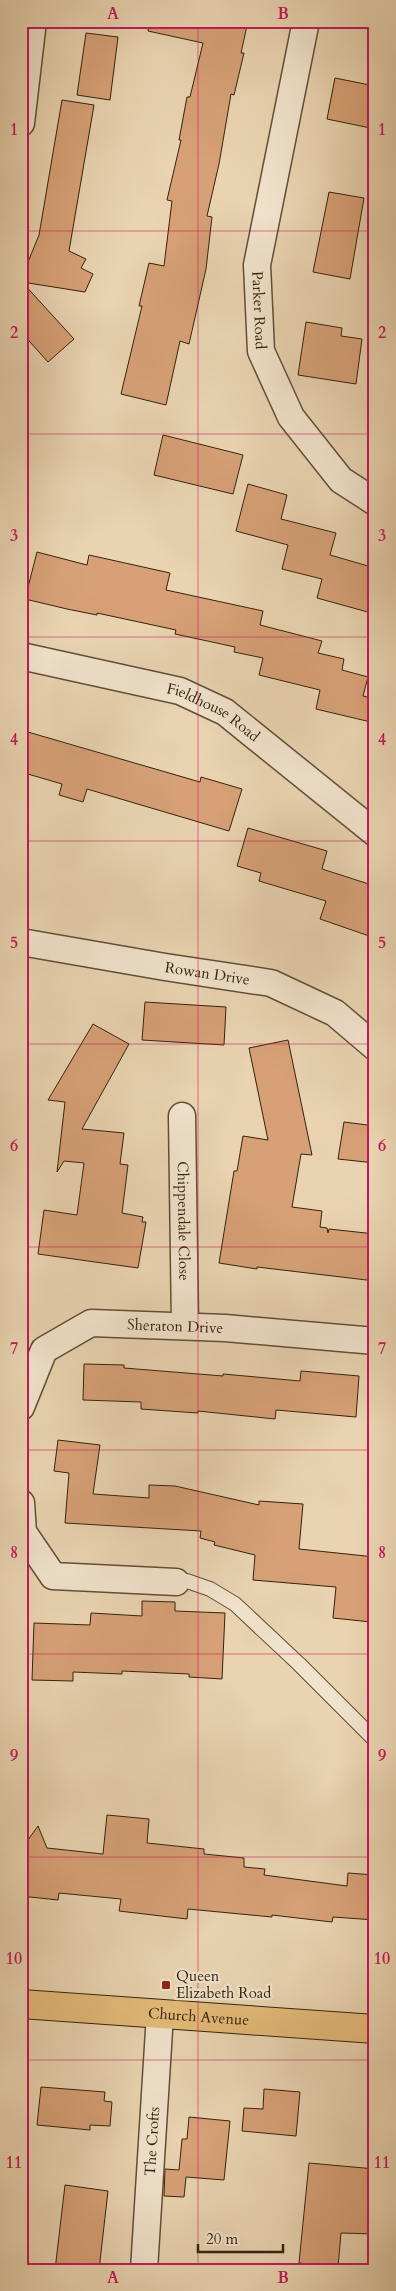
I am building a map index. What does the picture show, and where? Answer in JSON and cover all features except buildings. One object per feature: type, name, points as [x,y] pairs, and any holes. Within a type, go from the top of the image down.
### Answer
[{"type":"main road","name":"Church Avenue","points":[[21,2004],[375,2029]]},
{"type":"street","points":[[21,123],[33,21]]},
{"type":"street","name":"Parker Road","points":[[306,21],[257,265],[262,351],[291,417],[341,480],[375,502]]},
{"type":"street","name":"Fieldhouse Road","points":[[21,656],[180,691],[225,712],[375,833]]},
{"type":"street","name":"Rowan Drive","points":[[21,942],[271,983],[335,1013],[375,1047]]},
{"type":"street","name":"Chippendale Close","points":[[182,1116],[185,1326]]},
{"type":"street","name":"Sheraton Drive","points":[[21,1407],[44,1350],[91,1324],[225,1328],[375,1341]]},
{"type":"street","points":[[21,1502],[23,1532],[53,1576],[176,1582]]},
{"type":"street","name":"The Crofts","points":[[144,2270],[160,2014]]},
{"type":"lane","points":[[176,1582],[187,1581],[210,1589],[235,1604],[299,1664],[375,1740]]},
{"type":"place","name":"Queen Elizabeth Road","points":[[166,1985]]}]
